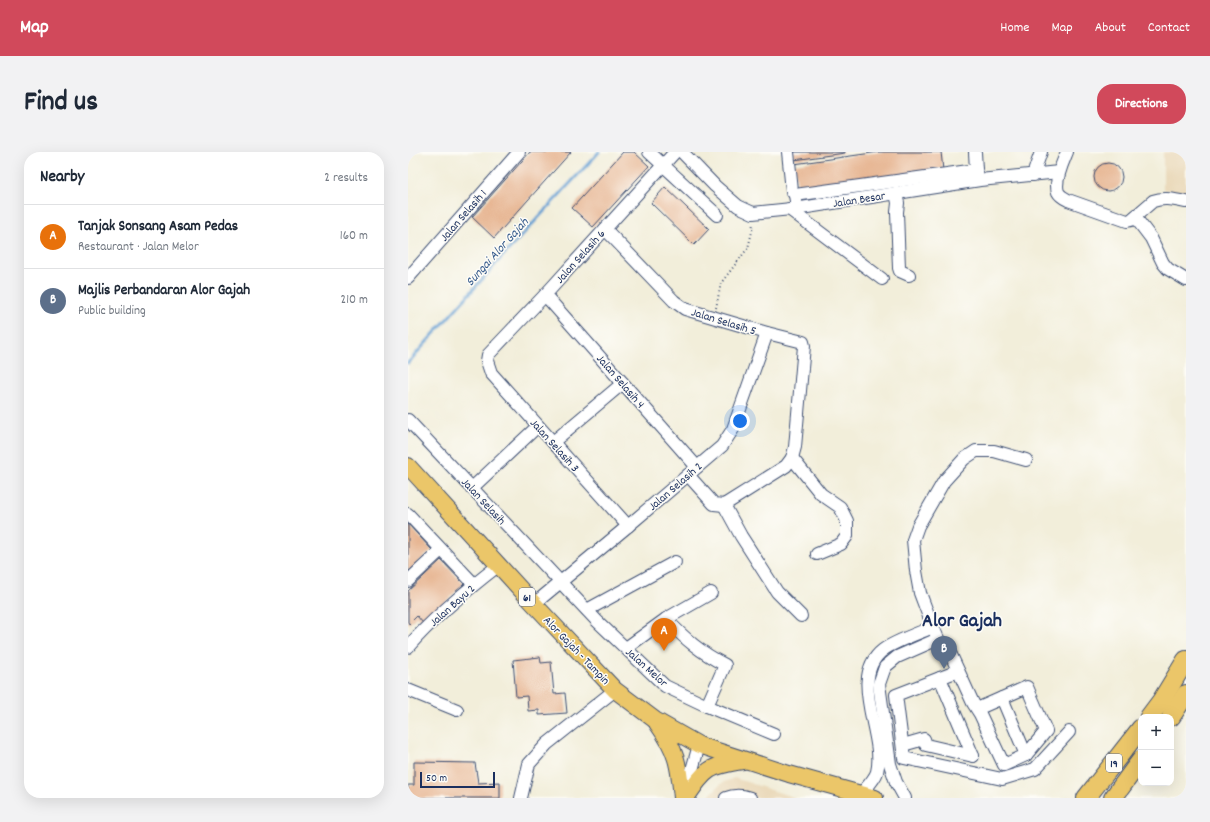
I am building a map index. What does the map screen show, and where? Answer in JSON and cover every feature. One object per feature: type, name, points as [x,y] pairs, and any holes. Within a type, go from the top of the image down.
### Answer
[{"type":"highway","points":[[1151,714],[1186,660]]},
{"type":"highway","points":[[1173,714],[1186,694]]},
{"type":"highway","name":"19","points":[[1091,793],[1138,732]]},
{"type":"highway","name":"19","points":[[1119,794],[1138,765]]},
{"type":"highway","points":[[1076,798],[1091,793]]},
{"type":"main road","name":"Alor Gajah - Tampin","points":[[408,466],[615,690],[655,720],[699,744],[789,774],[868,796]]},
{"type":"main road","points":[[655,720],[670,743],[677,758],[684,798]]},
{"type":"main road","points":[[684,798],[701,776],[712,768],[723,764],[747,760]]},
{"type":"main road","name":"Alor Gajah - Tampin","points":[[789,774],[842,798]]},
{"type":"street","name":"Jalan Selasih 1","points":[[408,278],[518,152]]},
{"type":"street","points":[[649,152],[717,215]]},
{"type":"street","name":"Jalan Selasih 6","points":[[487,361],[488,354],[545,295],[675,152]]},
{"type":"street","points":[[682,152],[715,186],[738,206],[753,213]]},
{"type":"street","points":[[788,152],[792,191],[795,195],[793,209],[882,279]]},
{"type":"street","points":[[795,195],[978,175],[975,152]]},
{"type":"street","points":[[1033,175],[1041,152]]},
{"type":"street","points":[[1067,152],[1059,172],[1058,192],[1062,197],[1127,221],[1132,220],[1153,201],[1163,198],[1186,202]]},
{"type":"street","name":"Jalan Besar","points":[[753,213],[793,209],[896,193],[978,175],[1033,175],[1059,172]]},
{"type":"street","points":[[896,193],[898,203],[899,268],[900,271],[909,275]]},
{"type":"street","points":[[1135,217],[1151,238],[1163,263],[1168,269],[1186,280]]},
{"type":"street","name":"Jalan Selasih 5","points":[[605,229],[674,301],[685,309],[803,342],[804,346],[795,447],[792,458]]},
{"type":"street","name":"Jalan Selasih 4","points":[[545,295],[623,383],[693,471],[714,504],[724,504]]},
{"type":"street","name":"Jalan Selasih 2","points":[[534,604],[561,583],[722,446],[733,429],[767,333]]},
{"type":"street","name":"Jalan Selasih 3","points":[[487,361],[491,374],[628,526]]},
{"type":"street","points":[[553,442],[623,383]]},
{"type":"street","name":"Jalan Selasih","points":[[408,420],[561,583]]},
{"type":"street","points":[[472,488],[538,426]]},
{"type":"street","points":[[977,709],[1027,687],[1046,731],[1026,755],[1004,765],[973,703],[951,655],[938,639],[933,627],[920,593],[913,540],[918,526],[944,481],[964,459],[976,451],[994,451],[1026,460]]},
{"type":"street","points":[[801,616],[777,592],[740,536],[724,504],[786,466],[792,458],[821,494],[840,507],[847,520],[847,536],[841,544],[817,554]]},
{"type":"street","points":[[408,514],[474,584]]},
{"type":"street","points":[[408,581],[441,550]]},
{"type":"street","points":[[587,610],[675,562]]},
{"type":"street","name":"Jalan Bayu 2","points":[[408,647],[412,633],[499,565]]},
{"type":"street","name":"Jalan Melor","points":[[561,583],[665,686],[707,706],[774,734]]},
{"type":"street","points":[[626,648],[666,619],[711,593]]},
{"type":"street","points":[[666,619],[684,638],[705,655],[724,665],[707,706]]},
{"type":"street","points":[[868,796],[876,773],[878,755],[867,685],[869,669],[876,657],[883,650],[933,627]]},
{"type":"street","points":[[869,669],[885,667],[898,657],[938,639]]},
{"type":"street","points":[[885,667],[880,684],[890,764],[896,782],[905,798]]},
{"type":"street","points":[[958,671],[896,695],[904,758],[1002,779],[1035,769],[1069,732]]},
{"type":"street","points":[[902,745],[924,739],[926,745],[973,756],[940,678]]},
{"type":"street","points":[[408,690],[457,710]]},
{"type":"street","points":[[521,798],[529,764],[547,744],[615,690]]},
{"type":"street","points":[[1002,698],[1026,755]]},
{"type":"street","points":[[684,798],[699,744]]},
{"type":"street","points":[[726,798],[734,796],[750,798]]},
{"type":"path","points":[[714,318],[721,283],[748,248],[752,232],[753,213]]},
{"type":"shaded area","points":[[1163,152],[1186,152],[1186,194],[1163,189]]},
{"type":"shaded area","points":[[734,778],[796,798],[706,798],[722,783]]},
{"type":"building","points":[[530,152],[571,152],[494,238],[472,217]]},
{"type":"building","points":[[623,152],[634,152],[649,166],[593,227],[572,208]]},
{"type":"building","points":[[793,152],[845,152],[845,153],[794,160]]},
{"type":"building","points":[[879,152],[941,152],[943,170],[798,190],[794,164]]},
{"type":"building","points":[[1108,163],[1114,164],[1118,167],[1121,171],[1121,183],[1118,187],[1114,190],[1108,191],[1102,190],[1098,187],[1095,183],[1094,177],[1095,171],[1098,167],[1102,164]]},
{"type":"building","points":[[665,187],[709,229],[694,245],[651,203]]},
{"type":"building","points":[[408,524],[432,550],[408,572]]},
{"type":"building","points":[[441,560],[464,584],[423,623],[417,616],[409,624],[408,591]]},
{"type":"building","points":[[540,657],[541,663],[551,662],[554,694],[565,693],[567,713],[539,715],[539,710],[528,711],[527,696],[516,697],[513,660]]},
{"type":"building","points":[[414,762],[475,763],[478,783],[500,782],[500,798],[408,798],[408,785],[414,785]]},
{"type":"waterway","name":"Sungai Alor Gajah","points":[[408,363],[501,258],[599,152]]},
{"type":"place","name":"Tanjak Sonsang Asam Pedas","points":[[664,651]]},
{"type":"place","name":"Majlis Perbandaran Alor Gajah","points":[[944,669]]},
{"type":"district","name":"Alor Gajah","points":[[962,619]]}]
